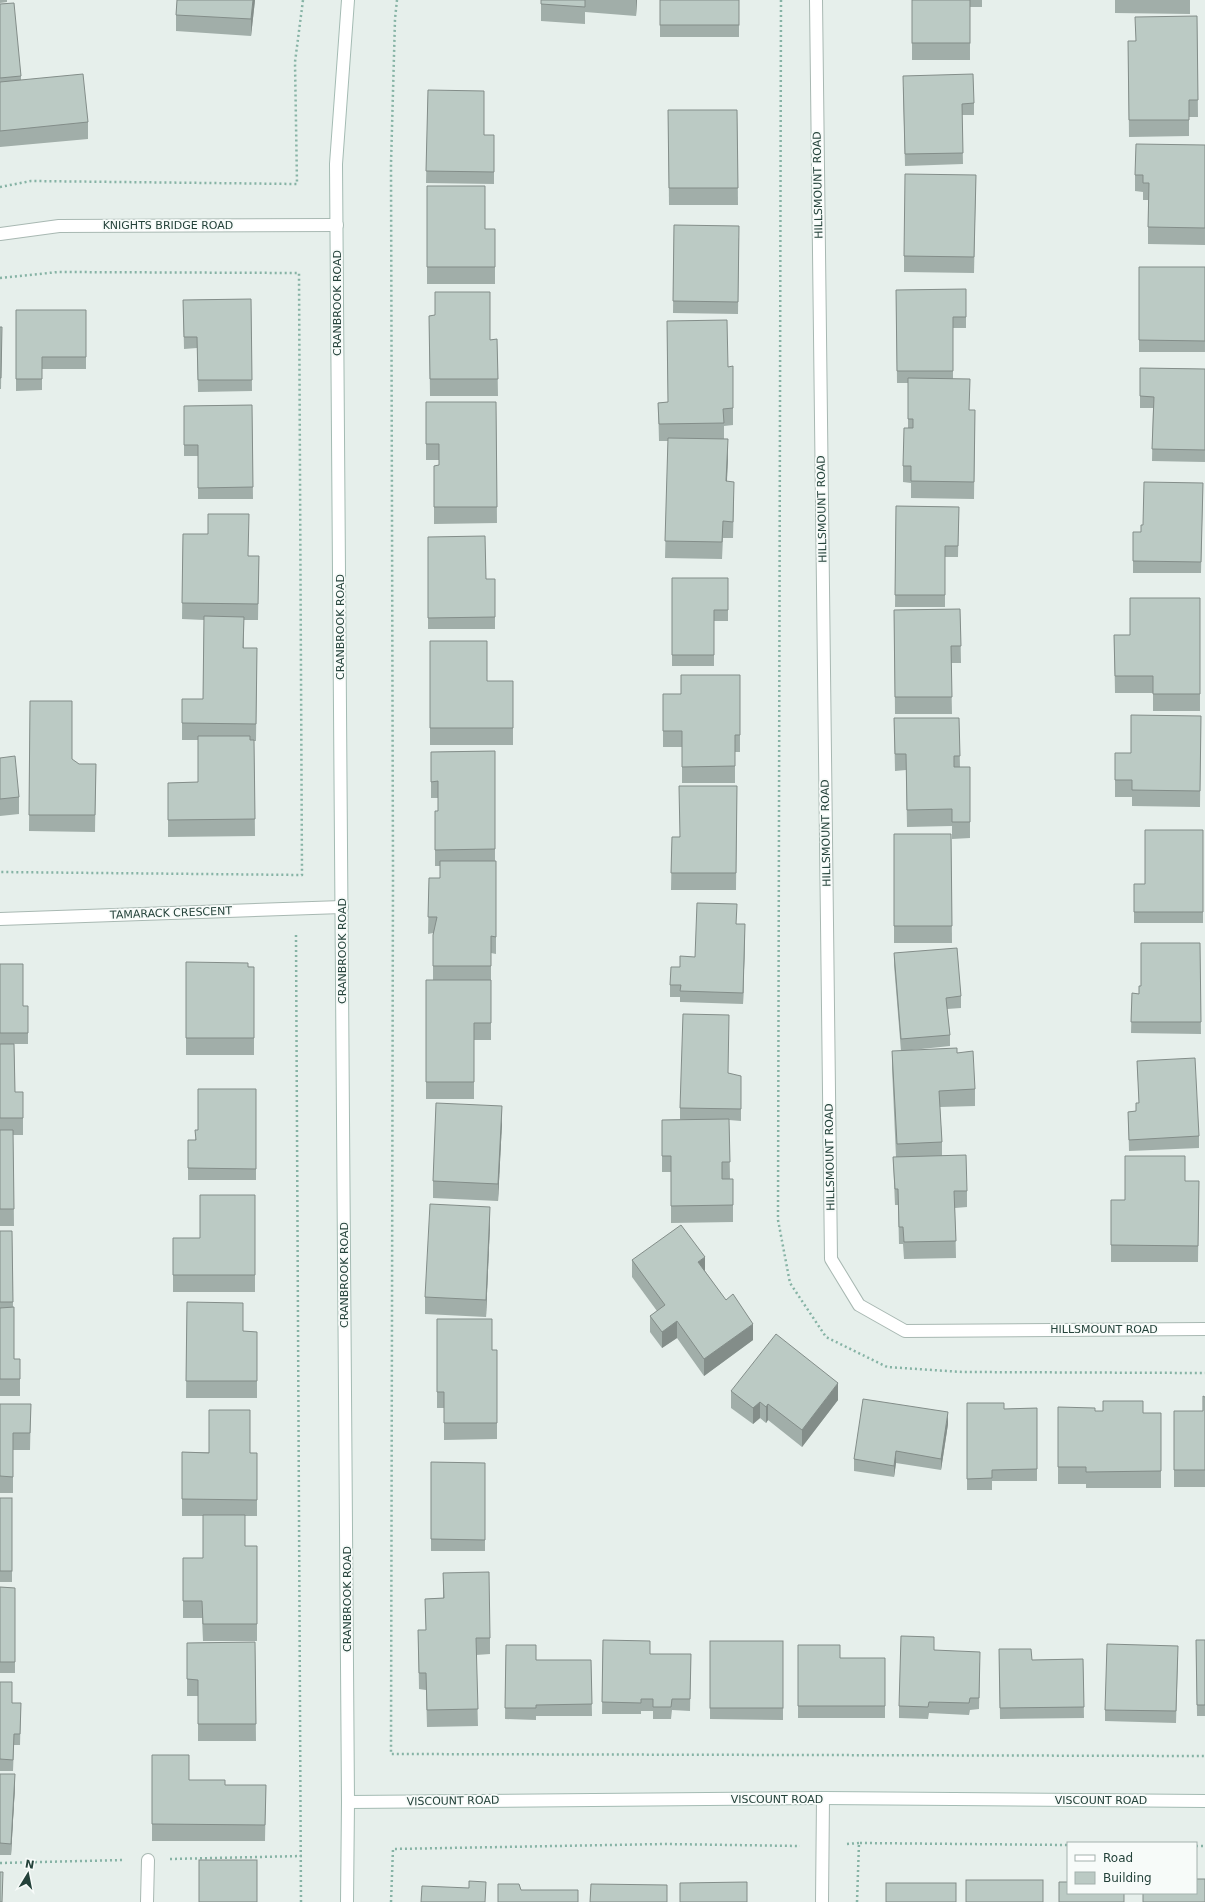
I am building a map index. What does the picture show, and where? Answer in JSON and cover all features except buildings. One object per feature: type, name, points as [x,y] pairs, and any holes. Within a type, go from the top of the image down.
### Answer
[{"type":"street","name":"CRANBROOK ROAD","points":[[347,1902],[348,1802],[336,164],[348,0]]},
{"type":"street","name":"HILLSMOUNT ROAD","points":[[816,0],[831,1259],[859,1304],[905,1331],[1205,1329]]},
{"type":"street","name":"KNIGHTS BRIDGE ROAD","points":[[0,234],[59,226],[337,225]]},
{"type":"street","name":"TAMARACK CRESCENT","points":[[0,919],[342,907]]},
{"type":"street","name":"VISCOUNT ROAD","points":[[348,1802],[823,1798],[1205,1801]]},
{"type":"street","points":[[822,1902],[823,1798]]},
{"type":"street","points":[[147,1902],[148,1860]]},
{"type":"path","points":[[0,187],[31,181],[297,184],[296,62],[303,0]]},
{"type":"path","points":[[397,0],[395,19],[391,164],[394,866],[392,1754],[1205,1756]]},
{"type":"path","points":[[0,278],[58,272],[299,273],[302,875],[0,872]]},
{"type":"path","points":[[296,935],[301,1902]]},
{"type":"path","points":[[857,1902],[859,1843]]},
{"type":"path","points":[[391,1902],[393,1849],[666,1844],[784,1847],[859,1843],[1067,1845]]}]
